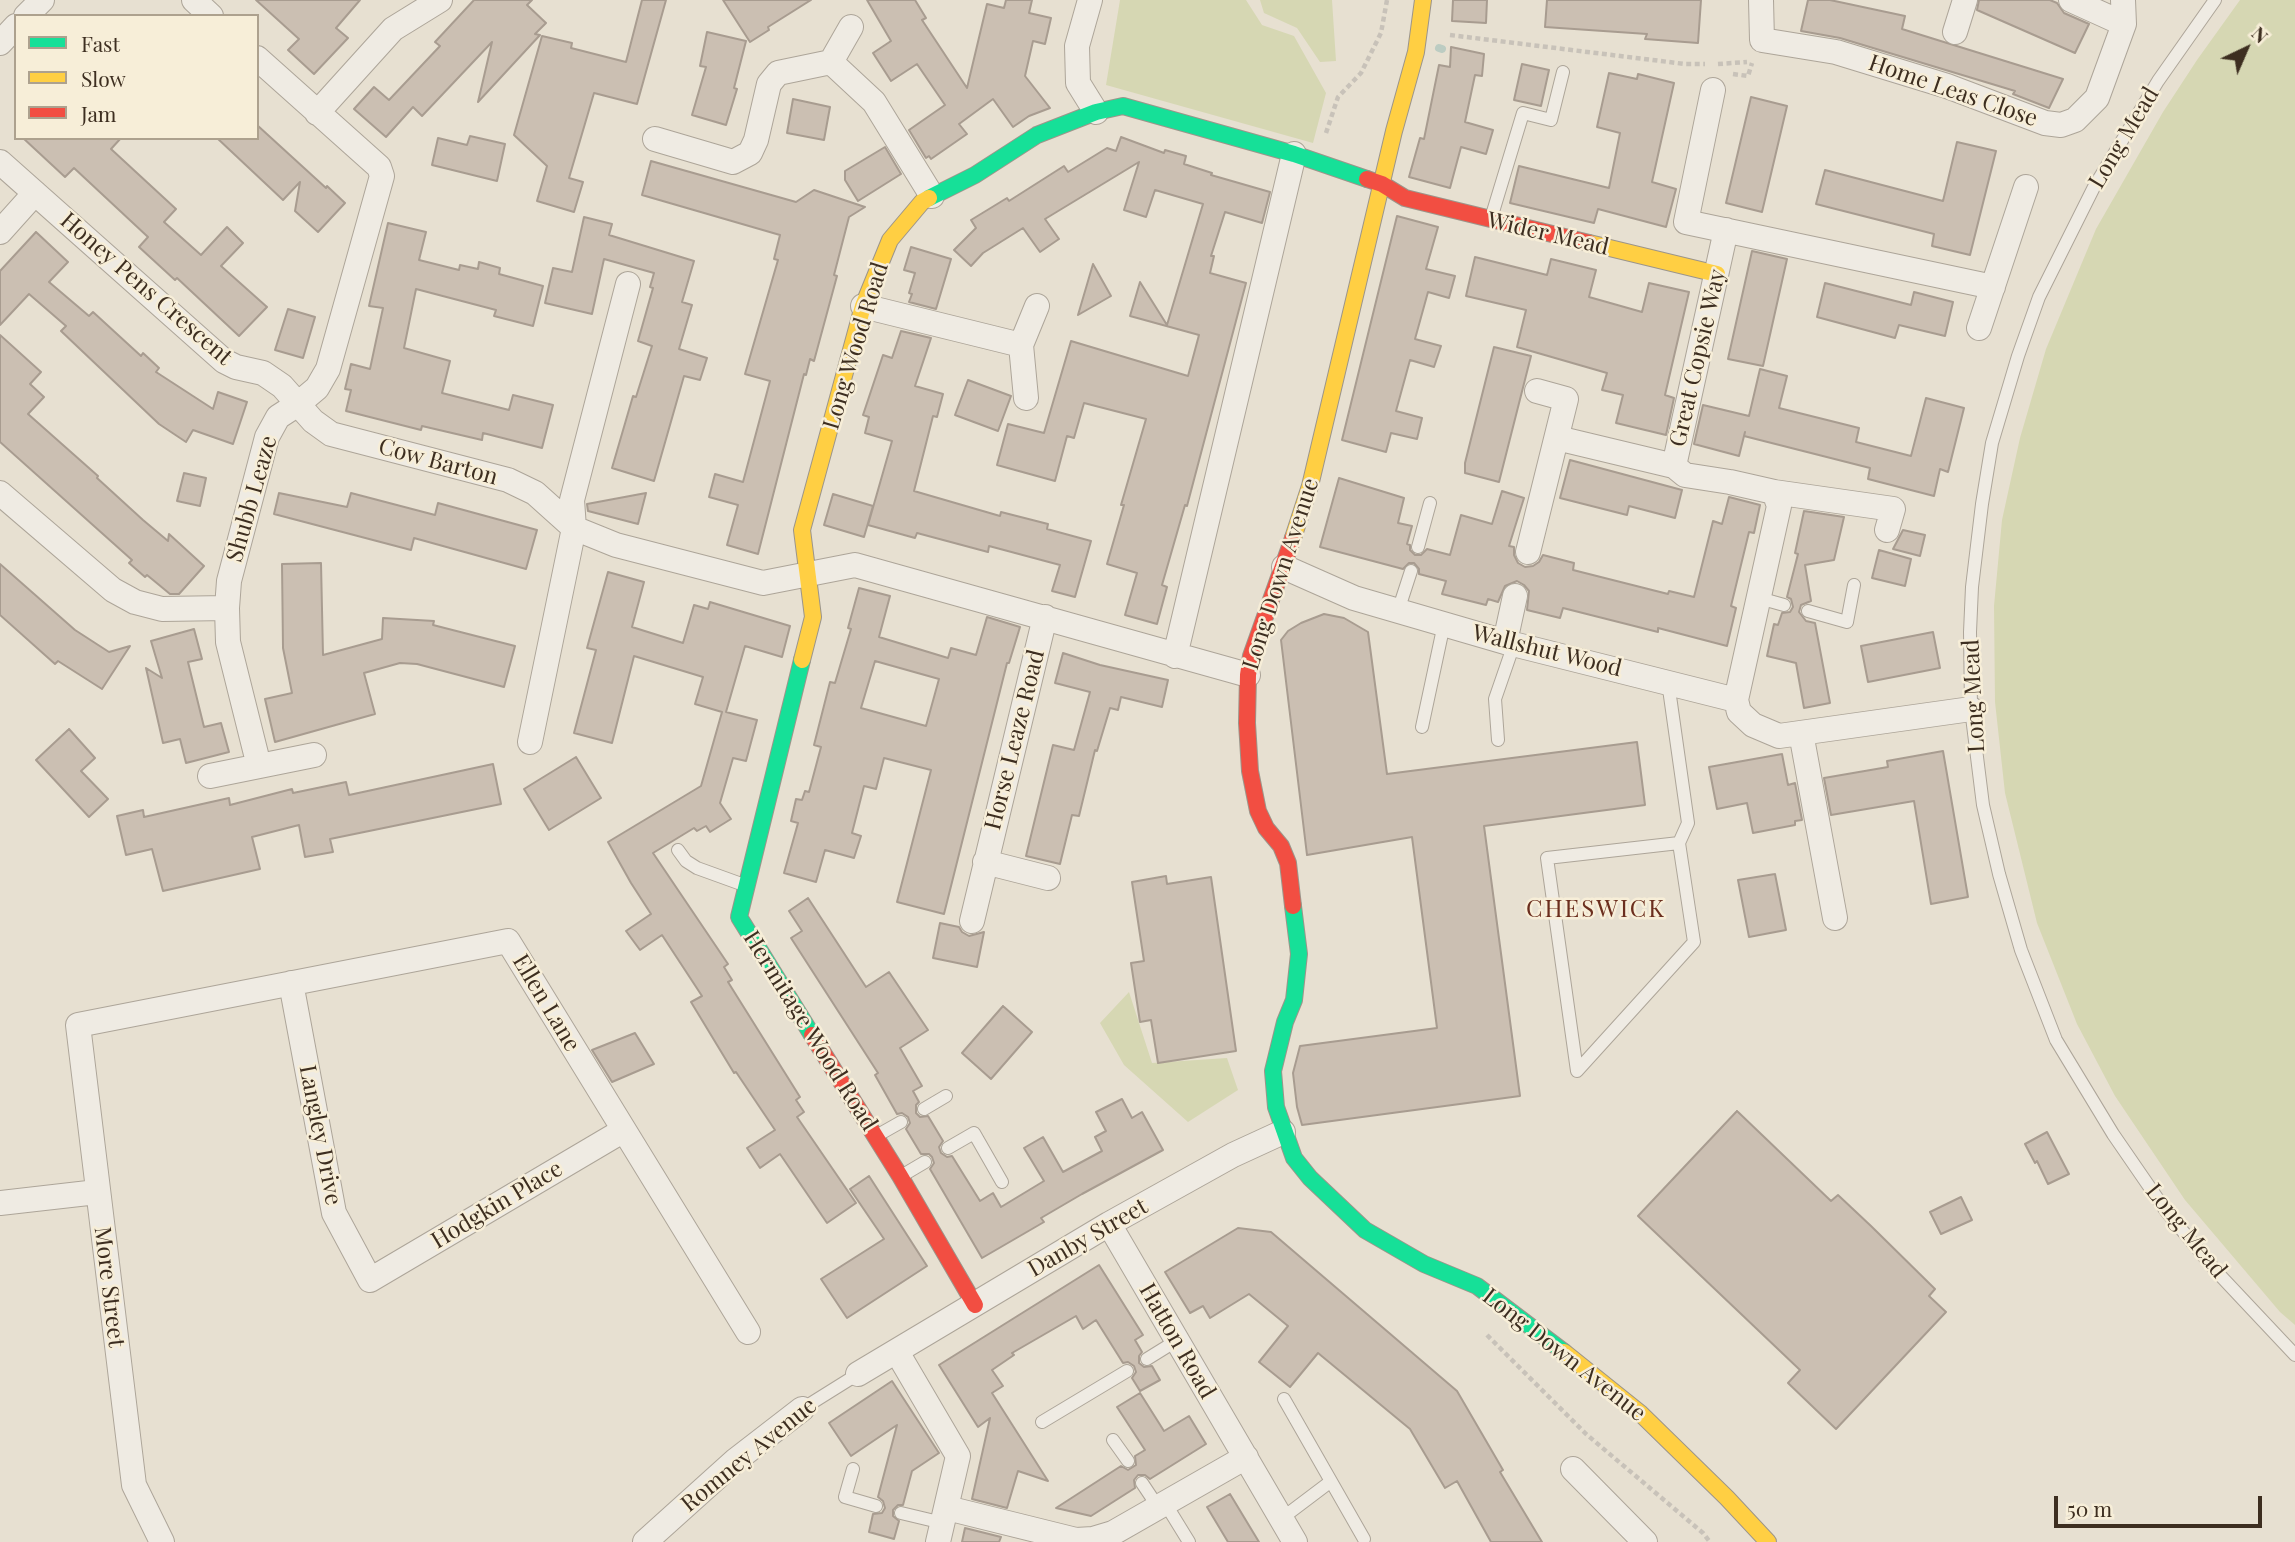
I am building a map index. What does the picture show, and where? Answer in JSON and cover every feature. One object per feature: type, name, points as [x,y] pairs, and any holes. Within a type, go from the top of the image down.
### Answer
[{"type":"street","points":[[28,14],[42,0]]},
{"type":"street","points":[[194,0],[209,14]]},
{"type":"street","points":[[259,60],[317,113],[393,29],[440,0]]},
{"type":"street","points":[[1090,0],[1077,46],[1078,83],[1096,112]]},
{"type":"street","name":"Long Down Avenue","points":[[1423,0],[1416,52],[1316,461],[1284,568],[1251,656],[1248,675],[1250,771],[1258,811],[1265,828],[1281,846],[1289,863],[1299,954],[1294,1000],[1285,1022],[1273,1071],[1276,1107],[1294,1157],[1310,1178],[1365,1230],[1424,1264],[1477,1286],[1538,1331],[1640,1413],[1768,1542]]},
{"type":"street","points":[[1761,0],[1762,40]]},
{"type":"street","points":[[1955,32],[1965,0]]},
{"type":"street","name":"Home Leas Close","points":[[1762,40],[1836,52],[1947,86],[2045,123],[2061,125],[2075,120],[2097,98],[2124,12],[2071,0]]},
{"type":"street","points":[[655,139],[733,162],[750,153],[756,140],[769,83],[778,73],[831,62],[851,27]]},
{"type":"street","points":[[0,43],[14,28]]},
{"type":"street","points":[[831,62],[873,102],[932,196]]},
{"type":"street","points":[[1713,90],[1686,222],[1993,287]]},
{"type":"street","name":"Long Wood Road","points":[[806,574],[802,530],[863,306],[890,240],[922,202],[975,174],[1037,135],[1096,112],[1123,106],[1294,154],[1382,184]]},
{"type":"street","name":"Shubb Leaze","points":[[259,766],[228,642],[229,582],[267,437],[278,417],[317,387],[328,369],[382,176],[379,167],[317,113]]},
{"type":"street","points":[[1175,656],[1294,154]]},
{"type":"street","name":"Honey Pens Crescent","points":[[0,162],[224,361],[236,367],[263,373],[282,386],[298,404]]},
{"type":"street","name":"Wider Mead","points":[[1382,184],[1405,198],[1717,274]]},
{"type":"street","points":[[1979,328],[2026,187]]},
{"type":"street","points":[[0,232],[35,193]]},
{"type":"street","name":"Great Copsie Way","points":[[1726,230],[1674,466],[1685,475],[1774,492],[1893,509],[1887,530]]},
{"type":"street","points":[[530,742],[574,528],[572,500],[628,284]]},
{"type":"street","points":[[863,306],[1021,345]]},
{"type":"street","points":[[1026,398],[1021,345],[1037,306]]},
{"type":"street","points":[[1528,552],[1566,399],[1537,391]]},
{"type":"street","name":"Cow Barton","points":[[298,404],[313,421],[331,434],[508,480],[535,493],[574,528],[616,545],[763,583],[806,574]]},
{"type":"street","points":[[1557,438],[1674,466]]},
{"type":"street","points":[[1774,492],[1780,506],[1737,700],[1739,712],[1753,725],[1779,736],[1971,709]]},
{"type":"street","points":[[0,493],[113,590],[135,602],[162,609],[227,608]]},
{"type":"street","name":"Horse Leaze Road","points":[[806,574],[855,565],[1248,675]]},
{"type":"street","name":"Wallshut Wood","points":[[1284,568],[1354,598],[1398,611],[1510,643],[1737,700]]},
{"type":"street","name":"Hermitage Wood Road","points":[[806,574],[813,617],[739,917],[900,1177],[975,1305]]},
{"type":"street","points":[[1510,643],[1515,596]]},
{"type":"street","name":"Horse Leaze Road","points":[[971,921],[1045,617]]},
{"type":"street","points":[[1801,733],[1835,918]]},
{"type":"street","points":[[211,776],[314,755]]},
{"type":"street","name":"Horse Leaze Road","points":[[985,862],[1048,878]]},
{"type":"street","name":"Ellen Lane","points":[[78,1025],[508,941],[748,1332]]},
{"type":"street","name":"Langley Drive","points":[[290,983],[334,1213],[370,1280]]},
{"type":"street","name":"More Street","points":[[78,1025],[134,1485],[162,1542]]},
{"type":"street","name":"Hodgkin Place","points":[[370,1280],[624,1130]]},
{"type":"street","name":"Danby Street","points":[[858,1374],[1109,1224],[1233,1155],[1283,1132]]},
{"type":"street","points":[[0,1203],[97,1192]]},
{"type":"street","name":"Hatton Road","points":[[1109,1224],[1295,1542]]},
{"type":"street","points":[[897,1352],[958,1456],[943,1524],[1076,1540],[1093,1539],[1113,1533],[1246,1457]]},
{"type":"street","name":"Romney Avenue","points":[[657,1538],[736,1460],[802,1409]]},
{"type":"street","points":[[1573,1469],[1646,1542]]},
{"type":"lane","name":"Long Mead","points":[[2215,0],[2158,81],[2094,187],[2039,297],[2018,356],[1992,443],[1982,504],[1972,587],[1971,709],[1983,805],[1999,874],[2021,950],[2056,1040],[2113,1133],[2166,1211],[2224,1280],[2295,1355]]},
{"type":"lane","points":[[1490,220],[1522,113],[1551,120],[1563,72]]},
{"type":"lane","points":[[1418,547],[1430,503]]},
{"type":"lane","points":[[1398,611],[1411,571]]},
{"type":"lane","points":[[1808,611],[1847,622],[1854,585]]},
{"type":"lane","points":[[1759,598],[1784,605]]},
{"type":"lane","points":[[1422,727],[1444,624]]},
{"type":"lane","points":[[1498,740],[1495,699],[1510,643]]},
{"type":"lane","points":[[1668,681],[1688,823],[1679,843],[1694,942],[1577,1071],[1547,858],[1679,843]]},
{"type":"lane","points":[[678,850],[686,861],[697,867],[747,886]]},
{"type":"lane","points":[[924,1109],[946,1096]]},
{"type":"lane","points":[[875,1137],[901,1122]]},
{"type":"lane","points":[[948,1148],[974,1133],[1002,1182]]},
{"type":"lane","points":[[900,1177],[925,1162]]},
{"type":"lane","points":[[1147,1359],[1176,1341]]},
{"type":"lane","points":[[1042,1422],[1127,1371]]},
{"type":"lane","name":"Romney Avenue","points":[[802,1409],[858,1374]]},
{"type":"lane","points":[[1284,1399],[1329,1482],[1364,1539]]},
{"type":"lane","points":[[1113,1440],[1128,1461]]},
{"type":"lane","points":[[853,1469],[845,1497],[876,1506]]},
{"type":"lane","points":[[1281,1519],[1329,1482]]},
{"type":"lane","points":[[1142,1483],[1189,1542]]},
{"type":"lane","points":[[901,1513],[943,1524]]},
{"type":"path","points":[[1317,163],[1338,97],[1361,73],[1381,33],[1387,0]]},
{"type":"path","points":[[1421,22],[1440,34],[1685,64],[1752,61],[1762,40]]},
{"type":"path","points":[[1479,1327],[1586,1434],[1703,1533],[1710,1542]]},
{"type":"green space","points":[[1120,0],[1246,0],[1262,25],[1294,36],[1326,93],[1313,143],[1106,85]]},
{"type":"green space","points":[[1260,0],[1332,0],[1336,61],[1320,62],[1297,28],[1264,13]]},
{"type":"green space","points":[[2240,0],[2295,0],[2295,1325],[2280,1312],[2185,1200],[2115,1096],[2077,1024],[2037,923],[2005,793],[1995,702],[1994,606],[2002,520],[2020,438],[2046,349],[2096,229],[2163,112]]},
{"type":"green space","points":[[1129,992],[1152,1063],[1227,1058],[1238,1090],[1188,1122],[1124,1065],[1100,1023]]},
{"type":"building","points":[[256,0],[360,0],[336,28],[348,38],[314,74],[288,50],[299,39]]},
{"type":"building","points":[[474,0],[532,0],[527,5],[546,23],[535,34],[540,35],[478,102],[492,42],[422,116],[413,107],[386,137],[354,109],[374,87],[389,100],[440,46],[435,42]]},
{"type":"building","points":[[642,0],[666,0],[637,104],[594,93],[569,178],[583,182],[574,212],[537,201],[547,166],[514,135],[542,36],[572,43],[571,48],[626,62]]},
{"type":"building","points":[[723,0],[811,0],[768,27],[769,30],[750,42]]},
{"type":"building","points":[[867,0],[915,0],[926,18],[922,20],[967,88],[987,4],[1004,8],[1006,0],[1032,0],[1029,13],[1051,18],[1045,44],[1033,41],[1025,76],[1050,108],[1029,116],[1013,127],[993,99],[959,124],[967,134],[931,159],[929,156],[926,158],[909,130],[945,105],[917,64],[891,81],[873,53],[891,41]]},
{"type":"building","points":[[1453,0],[1487,0],[1486,23],[1452,21]]},
{"type":"building","points":[[1547,0],[1701,0],[1698,43],[1645,39],[1647,34],[1545,27]]},
{"type":"building","points":[[1808,0],[1830,0],[1905,16],[1902,29],[2063,79],[2049,108],[2013,94],[2015,91],[1840,38],[1801,31]]},
{"type":"building","points":[[1979,0],[2050,0],[2057,3],[2064,13],[2089,24],[2075,53],[1977,10]]},
{"type":"building","points":[[707,32],[746,41],[734,88],[737,89],[726,125],[692,115],[706,67],[700,66]]},
{"type":"building","points":[[1451,47],[1484,54],[1482,76],[1475,75],[1465,122],[1493,130],[1486,154],[1461,147],[1450,188],[1409,177],[1420,138],[1424,139],[1439,65],[1450,67]]},
{"type":"building","points":[[1522,64],[1549,70],[1541,106],[1514,100]]},
{"type":"building","points":[[1609,73],[1637,79],[1638,74],[1674,83],[1652,182],[1676,189],[1666,227],[1598,209],[1594,223],[1510,203],[1519,166],[1609,188],[1620,133],[1597,127]]},
{"type":"building","points":[[1751,97],[1787,106],[1762,212],[1726,203]]},
{"type":"building","points":[[793,99],[830,107],[824,140],[787,133]]},
{"type":"building","points":[[259,127],[345,203],[318,232],[295,211],[300,182],[283,200],[219,140],[259,140]]},
{"type":"building","points":[[470,136],[505,144],[497,181],[432,165],[438,138],[467,145]]},
{"type":"building","points":[[1121,137],[1164,153],[1165,150],[1186,156],[1184,164],[1212,173],[1211,175],[1270,192],[1262,223],[1225,212],[1211,256],[1214,256],[1210,273],[1246,283],[1187,506],[1185,505],[1162,585],[1167,587],[1157,624],[1125,615],[1137,573],[1107,564],[1146,419],[1084,403],[1074,438],[1067,436],[1055,481],[997,465],[1008,424],[1044,433],[1071,341],[1188,376],[1199,335],[1130,316],[1140,282],[1167,325],[1203,204],[1155,190],[1146,217],[1124,210],[1139,162],[1045,219],[1059,239],[1040,252],[1023,228],[983,253],[971,266],[954,250],[976,228],[971,220],[1007,198],[1009,201],[1064,166],[1068,172],[1107,148],[1116,151]]},
{"type":"building","points":[[25,140],[119,140],[111,149],[176,209],[164,222],[201,255],[227,227],[243,243],[221,266],[267,307],[239,336],[177,278],[175,280],[139,247],[148,237],[74,168],[65,177]]},
{"type":"building","points":[[1957,142],[1996,151],[1970,255],[1932,246],[1934,234],[1816,204],[1825,170],[1943,201]]},
{"type":"building","points":[[885,147],[901,174],[858,201],[845,180],[845,171]]},
{"type":"building","points":[[651,161],[796,202],[814,190],[865,207],[849,217],[834,275],[837,276],[814,361],[810,359],[806,375],[804,374],[758,554],[727,545],[738,505],[709,497],[715,474],[743,482],[770,381],[745,374],[778,260],[774,259],[780,235],[642,195]]},
{"type":"building","points":[[1397,216],[1438,227],[1426,269],[1455,276],[1449,298],[1428,292],[1415,339],[1441,346],[1434,367],[1410,360],[1396,411],[1422,418],[1417,439],[1391,433],[1386,452],[1342,440]]},
{"type":"building","points":[[584,217],[612,224],[609,235],[694,261],[682,302],[692,305],[679,349],[707,358],[700,380],[684,376],[654,481],[612,468],[633,396],[636,397],[652,346],[638,341],[653,288],[650,287],[654,273],[604,259],[592,314],[545,303],[553,268],[572,272]]},
{"type":"building","points":[[388,223],[426,232],[419,260],[459,270],[460,265],[478,269],[479,262],[500,268],[499,274],[543,286],[533,326],[494,316],[496,310],[416,289],[404,348],[450,361],[442,393],[509,410],[513,395],[553,405],[542,448],[483,433],[482,440],[422,426],[421,430],[346,411],[351,390],[345,389],[351,364],[370,369],[383,308],[369,306]]},
{"type":"building","points":[[36,232],[68,262],[49,282],[89,316],[93,312],[141,356],[143,353],[159,368],[156,372],[213,409],[218,392],[247,402],[233,444],[193,430],[186,442],[159,424],[61,331],[66,326],[29,294],[0,325],[0,271]]},
{"type":"building","points":[[911,247],[951,259],[936,309],[909,302],[915,273],[904,270]]},
{"type":"building","points":[[1752,251],[1787,259],[1763,366],[1728,359]]},
{"type":"building","points":[[1475,257],[1547,275],[1551,259],[1596,270],[1589,297],[1642,312],[1649,283],[1689,292],[1665,395],[1674,398],[1666,435],[1616,423],[1623,395],[1602,390],[1607,373],[1517,347],[1526,310],[1466,296]]},
{"type":"building","points":[[1093,264],[1111,296],[1078,315]]},
{"type":"building","points":[[1825,283],[1911,305],[1914,292],[1953,302],[1945,336],[1899,325],[1895,338],[1817,317]]},
{"type":"building","points":[[288,309],[315,317],[303,358],[275,350]]},
{"type":"building","points":[[901,331],[931,338],[915,386],[943,394],[937,417],[933,416],[914,491],[1000,516],[1001,512],[1048,524],[1047,529],[1091,541],[1075,597],[1052,591],[1060,565],[989,546],[988,552],[917,533],[915,538],[868,525],[892,441],[865,433],[869,417],[863,415],[883,355],[892,358]]},
{"type":"building","points":[[0,335],[41,372],[30,384],[44,397],[28,414],[143,520],[168,541],[169,534],[204,566],[179,594],[170,594],[147,575],[145,577],[129,563],[132,560],[0,442]]},
{"type":"building","points":[[1494,347],[1531,356],[1499,482],[1465,473],[1465,463]]},
{"type":"building","points":[[1760,369],[1787,376],[1779,408],[1859,428],[1856,442],[1911,456],[1926,398],[1964,408],[1948,472],[1940,469],[1934,496],[1868,479],[1870,468],[1744,436],[1739,456],[1694,444],[1703,405],[1749,416]]},
{"type":"building","points":[[968,380],[1011,396],[998,431],[955,415]]},
{"type":"building","points":[[1570,460],[1682,490],[1675,518],[1629,506],[1627,515],[1560,498]]},
{"type":"building","points":[[184,473],[206,478],[200,506],[177,501]]},
{"type":"building","points":[[1339,478],[1404,498],[1398,523],[1412,526],[1407,544],[1415,555],[1421,555],[1427,549],[1450,555],[1461,515],[1492,524],[1502,491],[1524,498],[1509,546],[1514,547],[1518,563],[1525,567],[1539,562],[1543,555],[1574,563],[1573,570],[1668,594],[1669,591],[1694,597],[1713,521],[1722,524],[1729,497],[1760,505],[1754,533],[1749,532],[1731,606],[1736,608],[1727,646],[1563,608],[1560,618],[1527,610],[1529,591],[1517,581],[1505,586],[1498,602],[1488,599],[1486,605],[1442,594],[1446,581],[1419,574],[1414,563],[1409,563],[1403,569],[1320,547]]},
{"type":"building","points":[[279,493],[347,507],[351,493],[435,515],[438,503],[537,530],[526,569],[414,538],[411,550],[274,514]]},
{"type":"building","points":[[646,493],[638,524],[588,511],[587,504]]},
{"type":"building","points":[[833,494],[873,506],[864,537],[824,525]]},
{"type":"building","points":[[1804,511],[1844,517],[1834,560],[1805,565],[1811,601],[1801,605],[1799,612],[1806,621],[1815,623],[1830,703],[1804,708],[1796,663],[1767,656],[1774,624],[1778,625],[1782,613],[1790,612],[1793,607],[1791,599],[1787,597],[1798,554],[1795,553]]},
{"type":"building","points":[[1903,530],[1925,535],[1920,556],[1893,549]]},
{"type":"building","points":[[1879,550],[1911,559],[1905,586],[1872,578]]},
{"type":"building","points":[[321,563],[323,655],[382,639],[383,618],[434,621],[433,625],[515,646],[504,687],[417,664],[400,663],[364,673],[375,714],[275,742],[265,699],[292,693],[283,648],[282,564]]},
{"type":"building","points":[[0,564],[75,630],[109,652],[130,646],[102,689],[58,661],[55,664],[0,615]]},
{"type":"building","points":[[608,572],[644,582],[632,627],[683,643],[694,605],[708,609],[710,602],[790,626],[782,657],[745,646],[726,712],[757,720],[746,761],[733,758],[720,803],[731,819],[710,832],[706,826],[697,831],[694,828],[653,853],[728,964],[724,967],[732,980],[728,982],[800,1097],[796,1100],[804,1112],[797,1117],[856,1203],[827,1223],[780,1154],[760,1168],[747,1148],[775,1130],[736,1072],[734,1073],[691,1002],[702,996],[662,935],[640,950],[626,931],[651,914],[608,842],[701,786],[722,712],[695,704],[703,677],[634,656],[612,743],[574,733],[596,650],[587,648]]},
{"type":"building","points":[[859,588],[890,596],[879,637],[948,658],[951,648],[976,655],[987,617],[1020,627],[1007,663],[944,914],[897,902],[931,770],[884,758],[876,789],[864,786],[852,833],[861,836],[854,858],[825,850],[816,882],[784,873],[798,823],[791,821],[796,799],[802,800],[805,791],[809,792],[821,747],[814,745],[830,682],[835,683],[851,629],[848,628]],"holes":[[[875,661],[939,679],[926,726],[861,708]]]},
{"type":"building","points":[[1324,614],[1344,618],[1368,632],[1387,774],[1637,742],[1645,805],[1484,826],[1520,1096],[1302,1125],[1293,1073],[1300,1046],[1437,1028],[1412,837],[1307,855],[1281,640],[1288,631],[1301,623]]},
{"type":"building","points":[[194,629],[202,659],[188,662],[204,727],[221,723],[229,752],[186,763],[180,739],[163,743],[146,668],[162,678],[151,641]]},
{"type":"building","points":[[1933,632],[1940,668],[1868,682],[1861,646]]},
{"type":"building","points":[[1063,653],[1100,665],[1168,680],[1162,707],[1121,697],[1118,710],[1110,708],[1097,751],[1095,750],[1079,816],[1072,815],[1060,864],[1026,856],[1053,745],[1074,750],[1090,692],[1055,683]]},
{"type":"building","points":[[69,729],[95,758],[81,771],[108,799],[89,817],[36,760]]},
{"type":"building","points":[[1943,751],[1968,897],[1931,904],[1914,801],[1831,815],[1824,778],[1888,767],[1887,761]]},
{"type":"building","points":[[1782,754],[1788,785],[1795,783],[1802,820],[1795,821],[1795,825],[1753,833],[1747,803],[1717,809],[1709,767]]},
{"type":"building","points":[[576,757],[601,798],[549,830],[524,789]]},
{"type":"building","points":[[493,764],[501,804],[330,839],[333,852],[305,857],[299,825],[252,837],[260,869],[163,891],[152,849],[126,855],[117,816],[143,810],[144,817],[229,798],[230,805],[292,789],[293,793],[346,782],[349,795]]},
{"type":"building","points":[[1775,874],[1786,930],[1749,937],[1738,880]]},
{"type":"building","points":[[1166,876],[1167,884],[1211,877],[1236,1051],[1158,1063],[1151,1020],[1140,1022],[1131,963],[1144,961],[1132,882]]},
{"type":"building","points":[[808,898],[866,987],[889,972],[928,1030],[900,1048],[922,1086],[913,1091],[919,1102],[916,1105],[916,1113],[920,1117],[928,1116],[943,1141],[939,1147],[941,1153],[947,1157],[952,1156],[980,1201],[993,1193],[1001,1207],[1044,1181],[1024,1148],[1043,1137],[1063,1172],[1102,1151],[1095,1137],[1106,1131],[1096,1112],[1122,1099],[1132,1118],[1142,1112],[1163,1150],[1041,1218],[1044,1222],[982,1258],[930,1169],[934,1163],[932,1157],[929,1154],[921,1154],[906,1129],[910,1123],[908,1117],[902,1113],[897,1114],[875,1075],[878,1073],[791,938],[802,931],[789,911]]},
{"type":"building","points":[[940,923],[959,927],[969,936],[984,932],[977,967],[933,958]]},
{"type":"building","points":[[1003,1006],[1032,1032],[991,1079],[962,1053]]},
{"type":"building","points":[[635,1033],[654,1064],[612,1082],[592,1050]]},
{"type":"building","points":[[1737,1111],[1831,1201],[1838,1195],[1871,1226],[1935,1289],[1929,1296],[1946,1312],[1836,1429],[1788,1383],[1800,1370],[1638,1216]]},
{"type":"building","points":[[2047,1132],[2069,1174],[2048,1184],[2025,1144]]},
{"type":"building","points":[[869,1176],[927,1266],[847,1318],[821,1279],[884,1239],[850,1189]]},
{"type":"building","points":[[1961,1197],[1972,1220],[1941,1234],[1930,1212]]},
{"type":"building","points":[[1238,1228],[1271,1232],[1457,1391],[1503,1470],[1500,1472],[1542,1542],[1491,1542],[1457,1481],[1445,1488],[1410,1429],[1318,1353],[1290,1387],[1259,1362],[1288,1326],[1249,1294],[1210,1318],[1203,1306],[1190,1313],[1165,1272]]},
{"type":"building","points":[[1099,1265],[1143,1335],[1135,1340],[1142,1352],[1139,1363],[1144,1367],[1152,1366],[1160,1380],[1140,1391],[1132,1378],[1136,1372],[1134,1366],[1128,1362],[1123,1363],[1096,1320],[1083,1329],[1076,1316],[1012,1353],[1014,1355],[992,1370],[1003,1386],[992,1393],[1048,1481],[1018,1471],[1007,1508],[972,1499],[990,1418],[978,1427],[939,1365]]},
{"type":"building","points":[[892,1381],[939,1453],[912,1471],[903,1505],[898,1505],[893,1510],[893,1516],[899,1521],[894,1539],[869,1532],[873,1514],[882,1513],[885,1508],[878,1497],[897,1425],[851,1456],[829,1423]]},
{"type":"building","points":[[1140,1393],[1164,1431],[1189,1416],[1206,1444],[1150,1479],[1145,1475],[1138,1475],[1134,1480],[1135,1488],[1091,1516],[1056,1508],[1121,1466],[1128,1470],[1136,1465],[1135,1456],[1145,1450],[1117,1407]]},
{"type":"building","points":[[1230,1494],[1259,1542],[1228,1542],[1207,1507]]},
{"type":"building","points":[[965,1528],[1001,1537],[999,1542],[962,1542]]},
{"type":"traffic: fast","points":[[929,198],[975,175],[1037,135],[1096,112],[1123,106],[1294,154],[1367,179]]},
{"type":"traffic: fast","points":[[802,660],[739,917],[812,1035]]},
{"type":"traffic: fast","points":[[1293,906],[1299,954],[1294,1000],[1285,1022],[1273,1071],[1276,1107],[1294,1158],[1310,1178],[1365,1230],[1424,1264],[1477,1286],[1564,1352]]},
{"type":"traffic: slow","points":[[1293,538],[1310,486],[1394,131],[1416,52],[1423,0]]},
{"type":"traffic: slow","points":[[802,660],[813,617],[802,530],[863,306],[890,240],[922,202],[929,198]]},
{"type":"traffic: slow","points":[[1589,243],[1717,274]]},
{"type":"traffic: slow","points":[[1564,1352],[1640,1413],[1768,1542]]},
{"type":"traffic: jam","points":[[1367,179],[1382,184],[1405,198],[1589,243]]},
{"type":"traffic: jam","points":[[1293,538],[1251,656],[1247,723],[1250,771],[1258,811],[1266,828],[1281,846],[1288,863],[1293,906]]},
{"type":"traffic: jam","points":[[812,1035],[900,1176],[975,1305]]},
{"type":"district","name":"CHESWICK","points":[[1596,910]]}]
